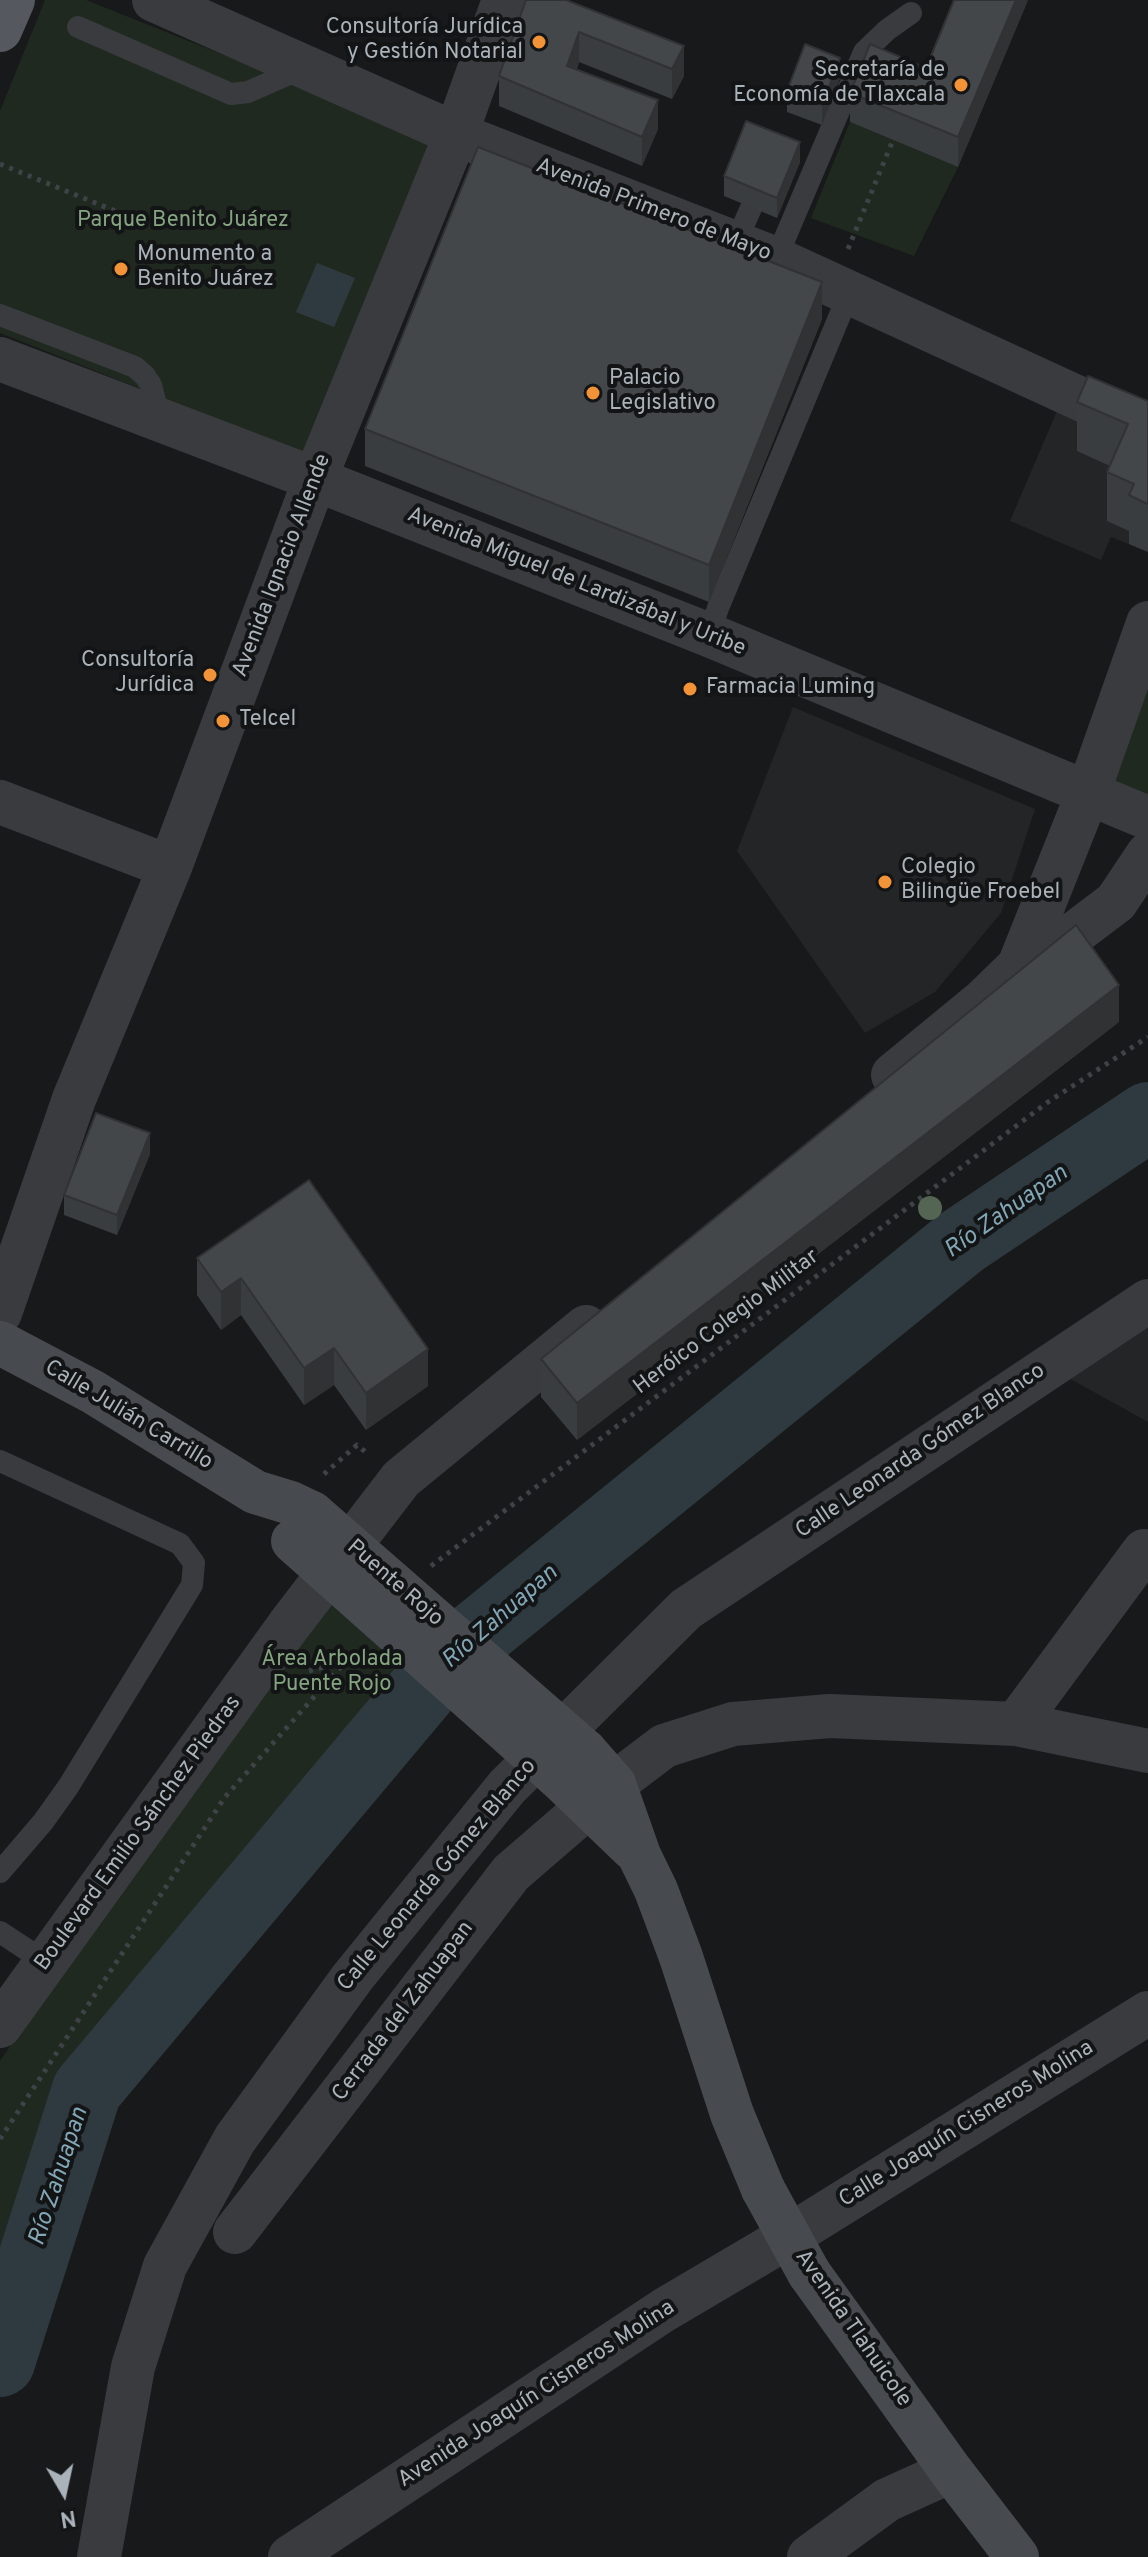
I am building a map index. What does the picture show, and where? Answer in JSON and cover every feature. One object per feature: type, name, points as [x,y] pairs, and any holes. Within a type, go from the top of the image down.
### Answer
[{"type":"main road","points":[[0,30],[13,0]]},
{"type":"main road","name":"Calle Julián Carrillo","points":[[0,1343],[93,1392],[288,1512]]},
{"type":"main road","name":"Puente Rojo","points":[[288,1512],[571,1764]]},
{"type":"main road","name":"Avenida Tlahuicole","points":[[571,1764],[601,1795],[639,1855],[656,1890],[732,2114],[763,2189],[798,2256],[951,2471],[1017,2557]]},
{"type":"street","name":"Avenida Primero de Mayo","points":[[154,0],[456,134],[744,225],[776,259],[1148,430]]},
{"type":"street","name":"Avenida Ignacio Allende","points":[[0,1313],[74,1099],[170,867],[315,479],[456,134],[504,0]]},
{"type":"street","name":"Avenida Miguel de Lardizábal y Uribe","points":[[0,359],[315,479],[709,635],[1148,818]]},
{"type":"street","points":[[1019,966],[1088,793],[1148,623]]},
{"type":"street","points":[[0,802],[170,867]]},
{"type":"street","points":[[861,1100],[983,1001],[1019,966],[1075,933],[1116,902],[1148,854]]},
{"type":"street","name":"Boulevard Emilio Sánchez Piedras","points":[[0,2026],[289,1625],[401,1479],[619,1300]]},
{"type":"street","name":"Calle Leonarda Gómez Blanco","points":[[99,2557],[133,2367],[165,2266],[235,2139],[352,1978],[507,1787],[686,1609],[1148,1301]]},
{"type":"street","points":[[1016,1724],[1144,1551]]},
{"type":"street","name":"Cerrada del Zahuapan","points":[[235,2232],[511,1873],[601,1795],[664,1746],[733,1724],[830,1716],[1016,1724],[1148,1751]]},
{"type":"street","name":"Calle Joaquín Cisneros Molina","points":[[798,2256],[1148,2013]]},
{"type":"street","name":"Avenida Joaquín Cisneros Molina","points":[[290,2557],[664,2310],[798,2256]]},
{"type":"street","points":[[809,2557],[887,2500],[951,2471]]},
{"type":"lane","points":[[776,259],[864,52],[911,13]]},
{"type":"lane","points":[[78,27],[231,94],[248,92],[306,66]]},
{"type":"lane","points":[[709,635],[842,287]]},
{"type":"lane","points":[[0,315],[135,367],[151,385],[160,421]]},
{"type":"lane","points":[[0,1461],[180,1544],[194,1563],[192,1585],[76,1773],[43,1822],[0,1872]]},
{"type":"lane","points":[[0,1932],[47,1963]]},
{"type":"path","points":[[842,287],[893,140]]},
{"type":"path","points":[[0,164],[120,213]]},
{"type":"path","name":"Heróico Colegio Militar","points":[[424,1573],[1048,1102],[1148,1037]]},
{"type":"path","points":[[288,1512],[357,1445],[401,1479]]},
{"type":"path","points":[[0,2139],[225,1797],[356,1650]]},
{"type":"shaded area","points":[[317,263],[355,278],[334,327],[296,312]]},
{"type":"shaded area","points":[[1057,411],[1148,450],[1148,552],[1111,537],[1101,560],[1010,521]]},
{"type":"shaded area","name":"Colegio Bilingüe Froebel","points":[[793,707],[1035,809],[1001,913],[935,992],[865,1033],[737,851]]},
{"type":"shaded area","points":[[1148,1316],[1148,1422],[1056,1371]]},
{"type":"green space","name":"Parque Benito Juárez","points":[[45,0],[86,0],[431,138],[302,453],[0,333],[0,111]]},
{"type":"green space","points":[[850,122],[958,167],[914,256],[811,218]]},
{"type":"green space","points":[[1148,669],[1148,794],[1147,797],[1103,775]]},
{"type":"green space","name":"Área Arbolada Puente Rojo","points":[[319,1596],[415,1661],[182,1933],[52,2142],[0,2294],[0,2061]]},
{"type":"building","points":[[526,0],[566,0],[684,46],[672,69],[579,32],[567,66],[658,100],[642,137],[499,76]]},
{"type":"building","name":"Secretaría de Economía de Tlaxcala","points":[[954,0],[1016,0],[958,137],[850,93],[870,44],[926,68]]},
{"type":"building","points":[[805,44],[840,58],[822,105],[787,91]]},
{"type":"building","points":[[746,121],[800,142],[777,198],[724,176]]},
{"type":"building","name":"Palacio Legislativo","points":[[478,147],[822,282],[709,565],[365,429]]},
{"type":"building","points":[[1088,376],[1148,401],[1148,504],[1129,495],[1134,484],[1107,472],[1128,424],[1077,402]]},
{"type":"building","points":[[1076,925],[1119,985],[577,1403],[541,1359]]},
{"type":"building","points":[[96,1113],[150,1133],[117,1215],[64,1195]]},
{"type":"building","points":[[309,1180],[428,1349],[366,1393],[334,1348],[304,1368],[241,1278],[221,1292],[197,1258]]},
{"type":"waterway","name":"Río Zahuapan","points":[[0,2362],[87,2090],[451,1656],[961,1242],[1148,1117]]},
{"type":"place","name":"Consultoría Jurídica y Gestión Notarial","points":[[539,42]]},
{"type":"place","name":"Secretaría de Economía de Tlaxcala","points":[[961,85]]},
{"type":"place","name":"Monumento a Benito Juárez","points":[[121,269]]},
{"type":"place","name":"Palacio Legislativo","points":[[593,393]]},
{"type":"place","name":"Consultoría Jurídica","points":[[210,675]]},
{"type":"place","name":"Farmacia Luming","points":[[690,689]]},
{"type":"place","name":"Telcel","points":[[223,721]]},
{"type":"place","name":"Colegio Bilingüe Froebel","points":[[885,882]]}]
